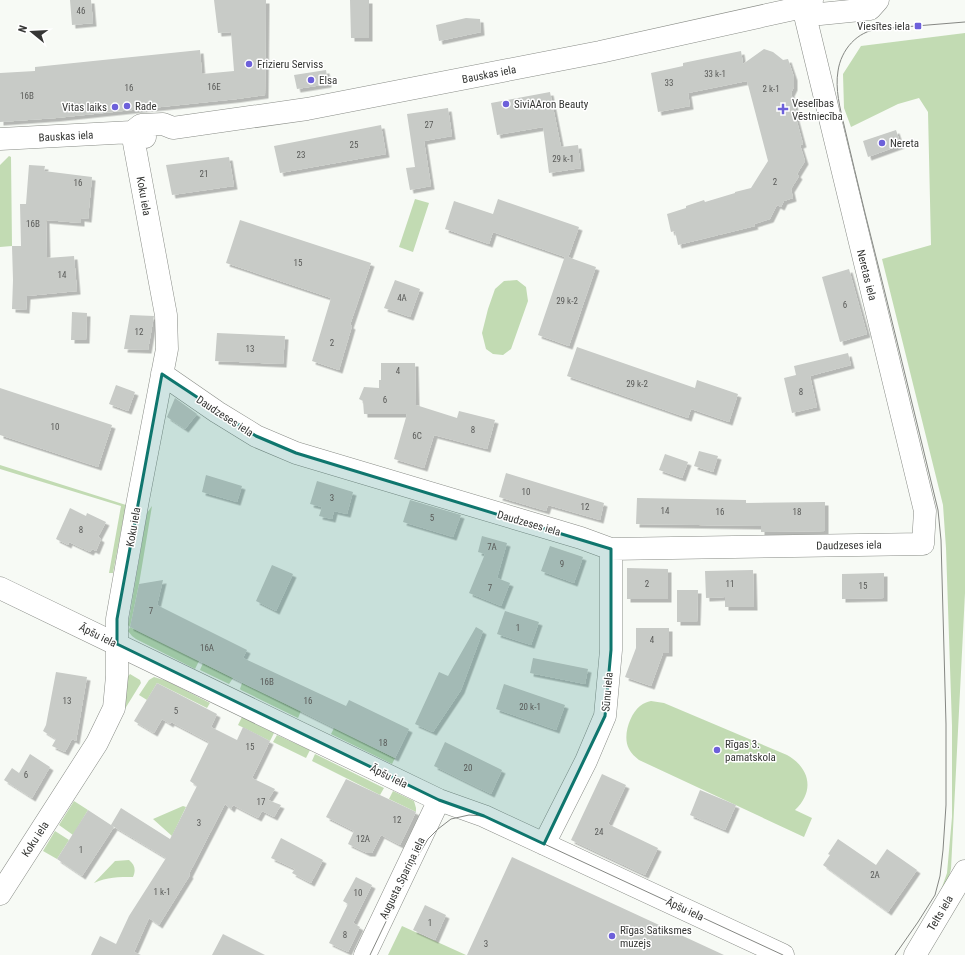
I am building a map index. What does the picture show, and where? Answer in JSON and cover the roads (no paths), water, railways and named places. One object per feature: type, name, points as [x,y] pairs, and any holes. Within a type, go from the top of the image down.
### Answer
[{"type":"street","points":[[807,4],[820,14],[870,8],[878,0]]},
{"type":"street","name":"Bauskas iela","points":[[0,139],[132,132],[141,125],[163,124],[172,128],[307,109],[600,52],[807,4]]},
{"type":"street","name":"Neretas iela","points":[[807,4],[925,511],[924,544]]},
{"type":"street","name":"Koku iela","points":[[0,894],[97,743],[114,708],[117,676],[119,612],[138,500],[167,349],[166,315],[132,132]]},
{"type":"street","name":"Daudzeses iela","points":[[162,374],[217,412],[256,436],[296,453],[581,538],[611,549],[924,544]]},
{"type":"street","name":"Sūnu iela","points":[[544,844],[586,761],[605,716],[611,650],[611,549]]},
{"type":"street","name":"Āpšu iela","points":[[0,588],[439,800],[484,816],[783,955]]},
{"type":"street","name":"Augusta Spariņa iela","points":[[365,955],[439,800]]},
{"type":"street","name":"Telts iela","points":[[915,955],[965,871]]},
{"type":"tram line","points":[[895,955],[935,895],[940,876],[943,850],[946,805],[946,724],[941,540],[938,510],[841,112],[837,78],[840,63],[846,49],[864,33],[879,29],[965,22]]},
{"type":"tram line","points":[[370,955],[415,861],[428,839],[451,819],[469,815],[484,816],[783,955]]},
{"type":"place","name":"Viesītes iela","points":[[918,26]]},
{"type":"place","name":"Frizieru Serviss","points":[[249,64]]},
{"type":"place","name":"Elsa","points":[[311,80]]},
{"type":"place","name":"SiviAAron Beauty","points":[[506,104]]},
{"type":"place","name":"Rade","points":[[127,106]]},
{"type":"place","name":"Vitas laiks","points":[[115,107]]},
{"type":"place","name":"Veselības Vēstniecība","points":[[783,109]]},
{"type":"place","name":"Nereta","points":[[882,143]]},
{"type":"place","name":"Rīgas 3. pamatskola","points":[[717,750]]},
{"type":"place","name":"Rīgas Satiksmes muzejs","points":[[612,936]]}]
